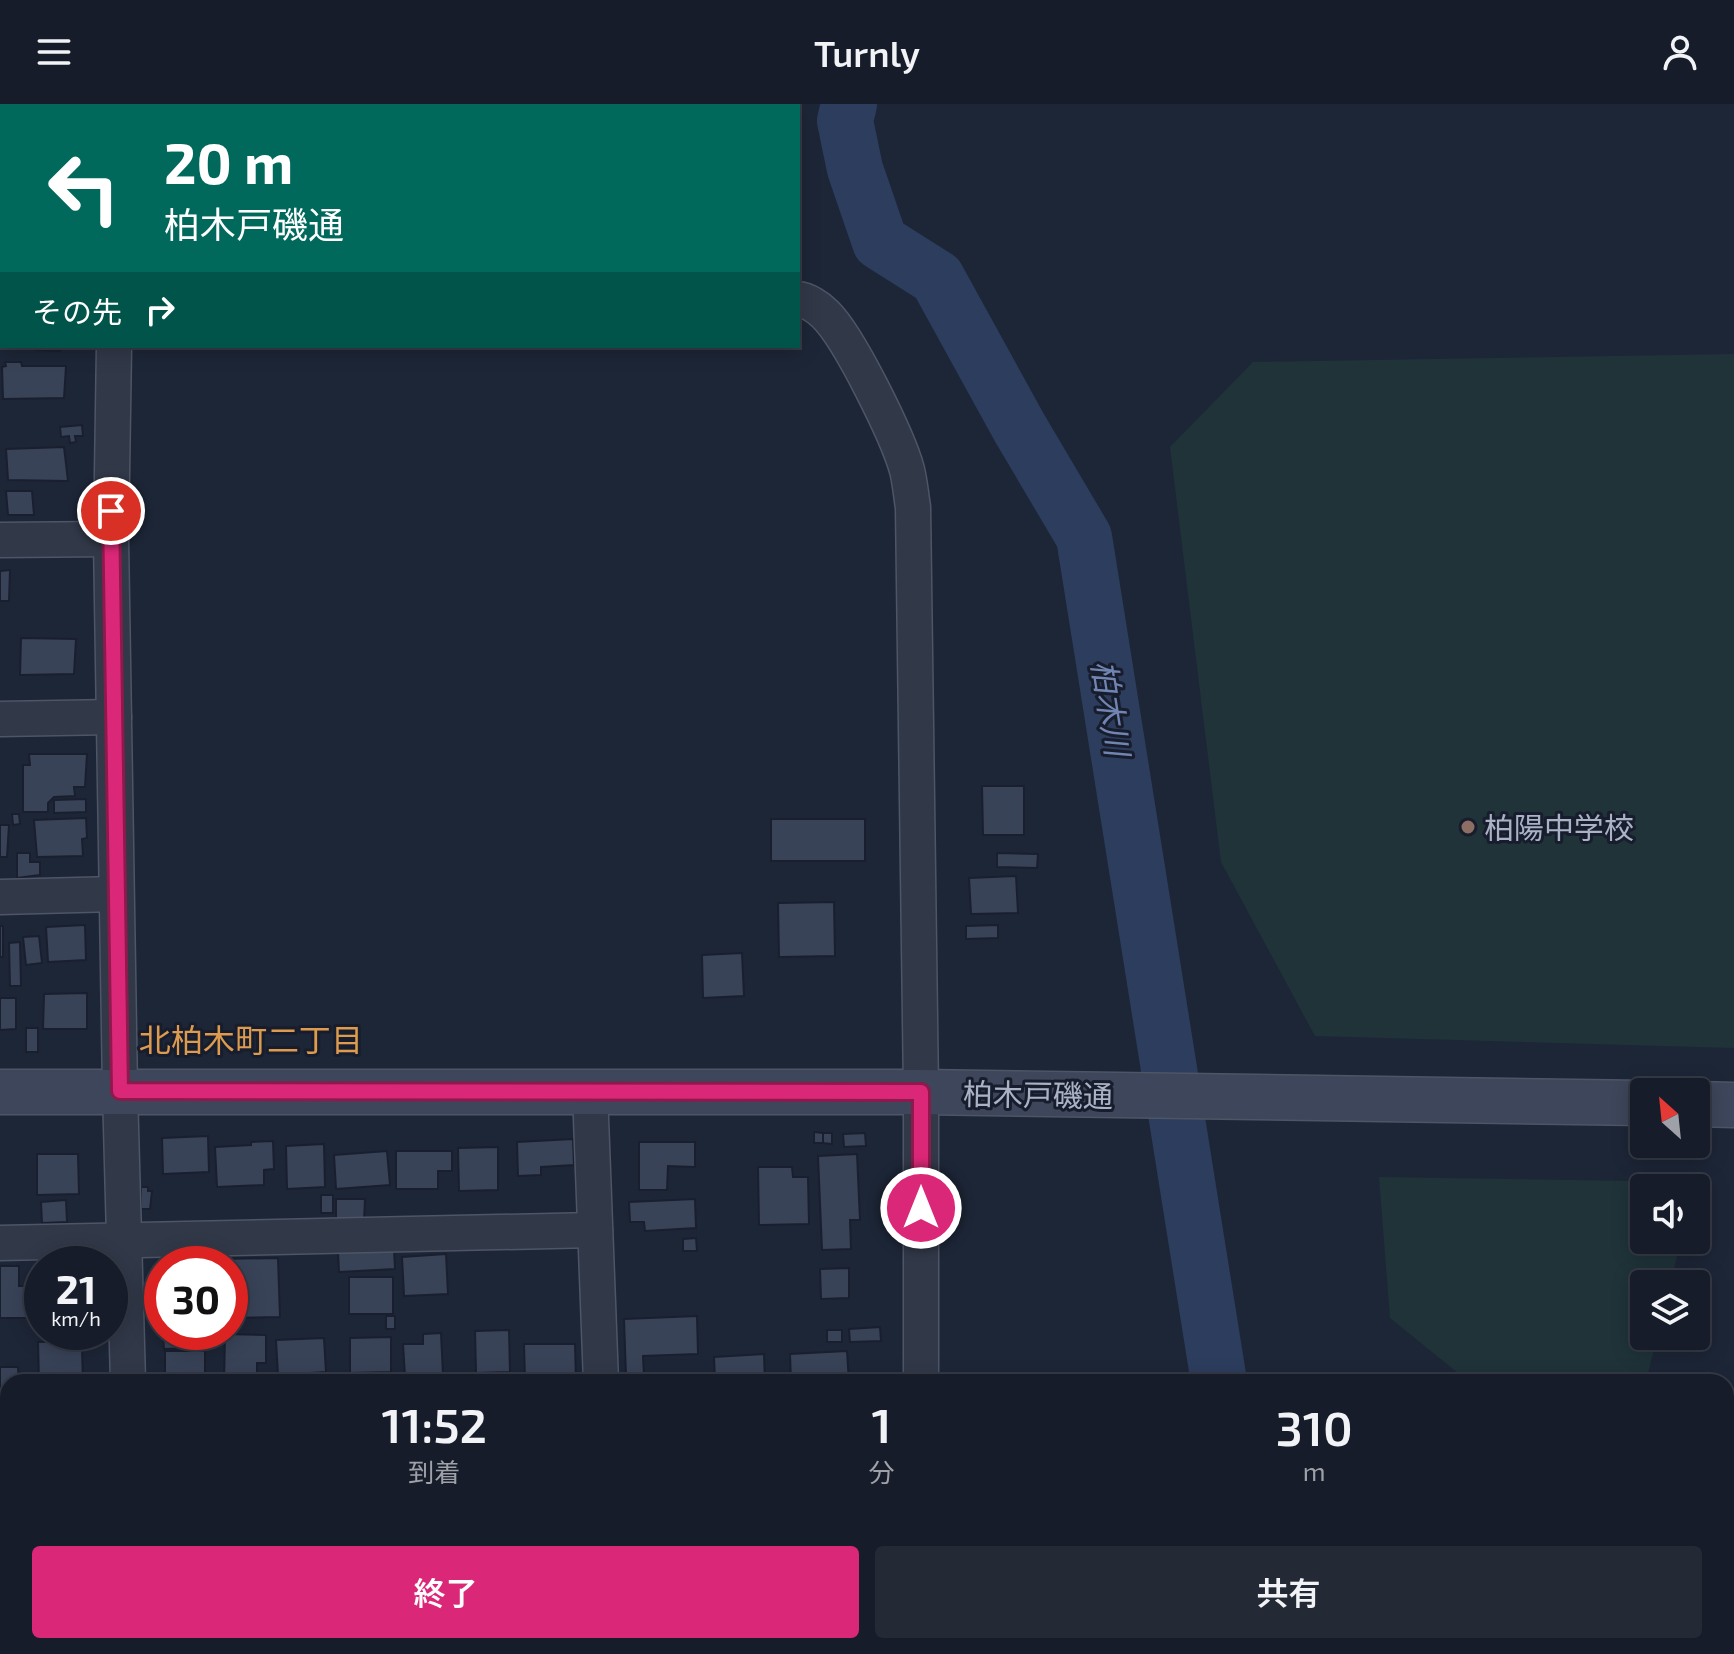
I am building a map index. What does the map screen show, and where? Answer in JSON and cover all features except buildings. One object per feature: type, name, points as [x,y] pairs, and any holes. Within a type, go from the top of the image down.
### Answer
[{"type":"street","points":[[800,299],[826,315],[849,349],[886,417],[906,468],[913,507],[921,1092],[921,1374]]},
{"type":"street","points":[[114,348],[111,539],[128,1374]]},
{"type":"street","points":[[0,540],[111,539]]},
{"type":"street","points":[[0,719],[114,717]]},
{"type":"street","points":[[0,897],[116,894]]},
{"type":"street","name":"柏木戸磯通","points":[[0,1092],[921,1092],[1630,1103]]},
{"type":"street","points":[[590,1092],[601,1374]]},
{"type":"street","points":[[1710,1104],[1734,1105]]},
{"type":"street","points":[[0,1243],[595,1230]]},
{"type":"shaded area","name":"柏陽中学校","points":[[1734,354],[1734,1048],[1315,1036],[1221,862],[1170,447],[1253,362]]},
{"type":"shaded area","points":[[1379,1177],[1630,1181],[1630,1254],[1678,1254],[1674,1270],[1630,1270],[1630,1350],[1654,1350],[1648,1374],[1459,1374],[1390,1318]]},
{"type":"waterway","name":"柏木川","points":[[849,104],[845,121],[855,169],[880,242],[937,278],[1084,537],[1218,1374]]},
{"type":"place","name":"柏陽中学校","points":[[1468,827]]},
{"type":"district","name":"北柏木町二丁目","points":[[251,1039]]},
{"type":"route","points":[[111,511],[120,1091],[921,1092],[921,1208]]}]
